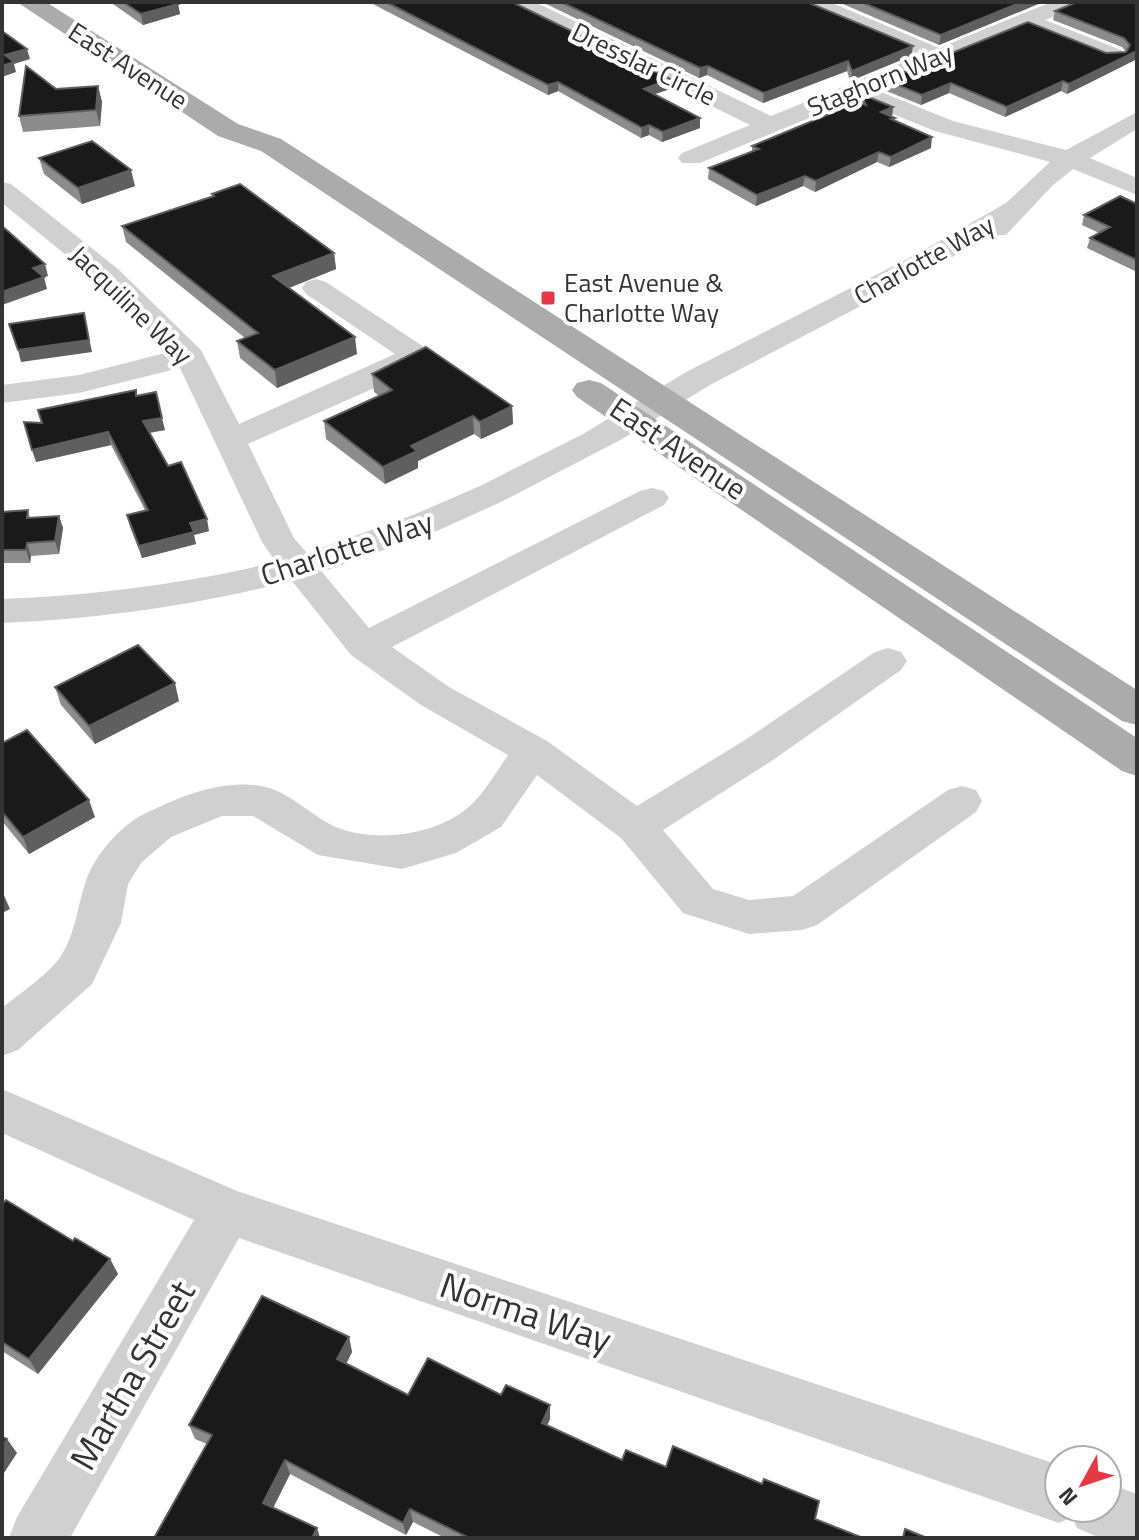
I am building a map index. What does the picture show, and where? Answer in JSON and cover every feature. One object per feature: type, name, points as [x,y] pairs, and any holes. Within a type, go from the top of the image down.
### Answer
[{"type":"main road","name":"East Avenue","points":[[29,2],[228,130],[242,157],[1137,710]]},
{"type":"main road","name":"East Avenue","points":[[651,412],[1137,760]]},
{"type":"street","name":"Dresslar Circle","points":[[518,2],[770,125]]},
{"type":"street","points":[[811,2],[939,56]]},
{"type":"street","name":"Staghorn Way","points":[[691,158],[1070,2]]},
{"type":"street","points":[[1025,20],[1113,55]]},
{"type":"street","points":[[856,91],[944,126],[1070,159],[1137,187]]},
{"type":"street","name":"Charlotte Way","points":[[2,611],[100,606],[174,596],[302,567],[372,546],[442,517],[651,412],[699,378],[927,260],[1014,209],[1070,159],[1137,119]]},
{"type":"street","name":"Jacquiline Way","points":[[2,190],[108,275],[190,356],[279,542],[364,646],[435,696],[533,751],[636,827],[698,901],[749,917],[802,913],[962,801]]},
{"type":"street","points":[[230,440],[402,365],[413,353],[316,288]]},
{"type":"street","points":[[2,394],[79,384],[190,356]]},
{"type":"street","points":[[364,646],[652,498]]},
{"type":"street","points":[[636,827],[759,750],[888,661]]},
{"type":"street","points":[[2,1036],[76,971],[99,923],[107,881],[126,852],[156,826],[218,801],[260,801],[333,844],[402,853],[441,842],[486,816],[533,751]]},
{"type":"street","name":"Norma Way","points":[[2,1110],[227,1211],[1043,1489]]},
{"type":"street","name":"Martha Street","points":[[38,1538],[227,1211]]},
{"type":"building","points":[[123,2],[175,2],[178,4],[141,14]]},
{"type":"building","points":[[386,2],[512,2],[670,79],[644,89],[700,118],[663,132],[649,125],[642,128],[558,82],[548,85]]},
{"type":"building","points":[[561,2],[807,2],[913,46],[852,71],[848,61],[764,93],[708,66],[700,68]]},
{"type":"building","points":[[861,2],[1022,2],[941,35]]},
{"type":"building","points":[[1077,2],[1137,2],[1137,51],[1069,84],[1063,81],[1007,107],[951,83],[922,95],[885,80],[1028,22],[1106,53],[1126,52],[1130,45],[1124,38],[1055,11]]},
{"type":"building","points":[[2,31],[27,49],[5,55],[14,62],[2,66]]},
{"type":"building","points":[[26,66],[56,89],[98,86],[96,110],[19,116]]},
{"type":"building","points":[[861,94],[893,107],[881,112],[895,118],[891,119],[932,137],[891,157],[879,152],[816,181],[805,176],[757,195],[709,168],[759,149],[752,146],[858,102],[866,105]]},
{"type":"building","points":[[92,141],[131,170],[78,188],[39,158]]},
{"type":"building","points":[[240,184],[334,253],[273,276],[355,337],[275,370],[237,341],[258,333],[122,226],[214,196],[212,194]]},
{"type":"building","points":[[1120,196],[1137,204],[1137,260],[1090,238],[1110,227],[1084,215]]},
{"type":"building","points":[[2,226],[45,264],[33,268],[44,277],[2,292]]},
{"type":"building","points":[[84,313],[89,340],[18,350],[9,324]]},
{"type":"building","points":[[426,347],[512,406],[480,422],[473,416],[411,446],[417,451],[383,467],[324,421],[392,390],[372,374]]},
{"type":"building","points":[[136,390],[136,396],[156,392],[162,418],[143,421],[168,466],[181,462],[207,519],[190,523],[194,532],[139,546],[127,515],[148,510],[108,432],[32,450],[24,422],[42,423],[38,410]]},
{"type":"building","points":[[28,510],[27,518],[59,516],[55,541],[27,543],[26,550],[2,550],[2,512]]},
{"type":"building","points":[[138,645],[175,683],[89,726],[55,687]]},
{"type":"building","points":[[27,730],[89,800],[23,837],[2,812],[2,743]]},
{"type":"building","points":[[6,1200],[73,1241],[75,1238],[110,1259],[29,1359],[2,1342],[2,1205]]},
{"type":"building","points":[[262,1296],[349,1337],[337,1359],[408,1395],[428,1358],[501,1395],[506,1385],[550,1405],[542,1423],[622,1460],[626,1450],[666,1467],[673,1446],[762,1484],[764,1479],[819,1501],[815,1519],[863,1538],[469,1538],[410,1509],[403,1523],[285,1460],[263,1503],[317,1528],[312,1538],[154,1538],[212,1435],[189,1425]]},
{"type":"building","points":[[905,1529],[927,1538],[903,1538]]},
{"type":"place","name":"East Avenue & Charlotte Way","points":[[548,298]]}]
